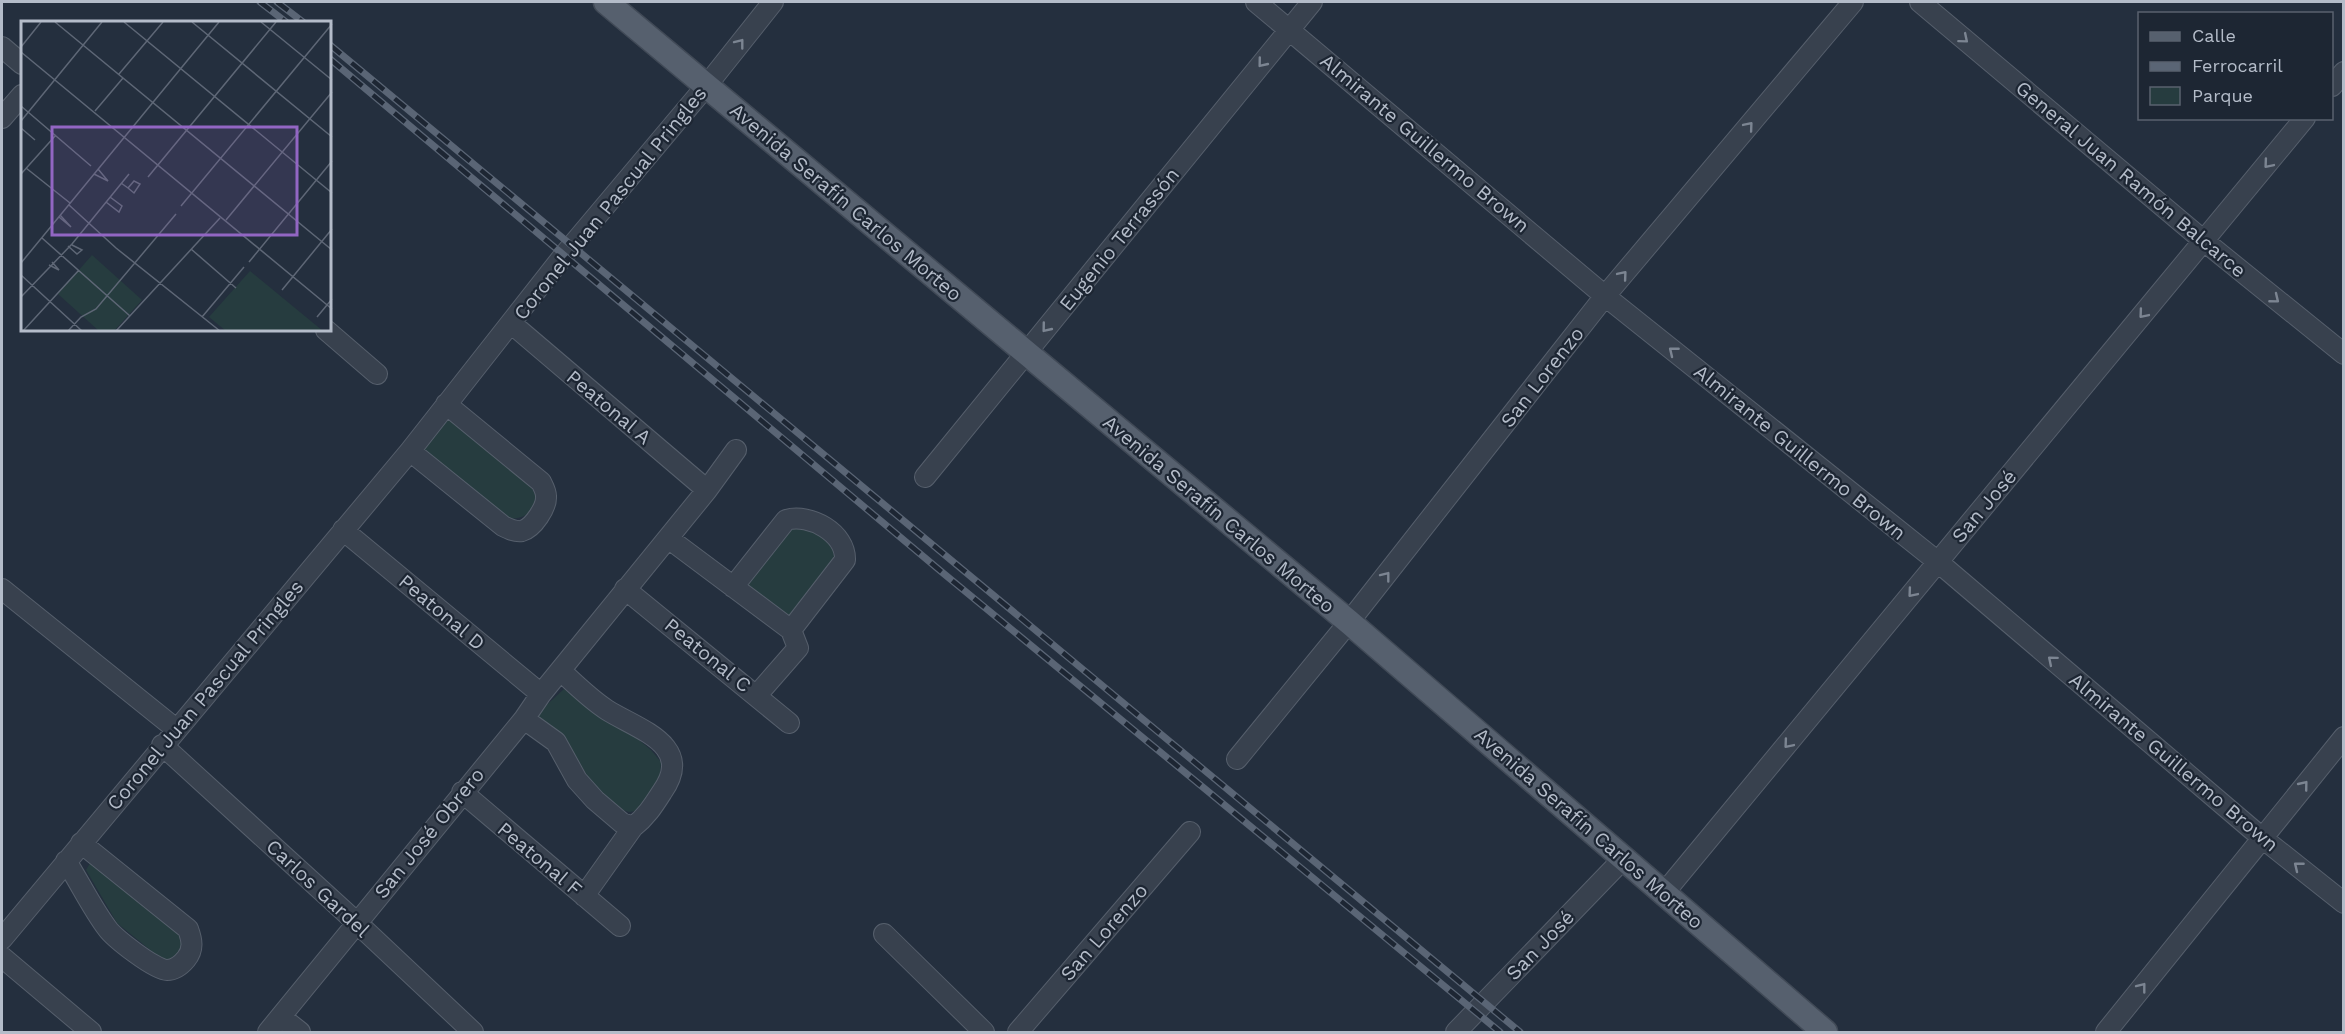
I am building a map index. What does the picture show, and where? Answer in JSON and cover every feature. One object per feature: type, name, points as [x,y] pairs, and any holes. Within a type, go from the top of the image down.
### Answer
[{"type":"main road","name":"Avenida Serafín Carlos Morteo","points":[[606,2],[1349,622],[1825,1032]]},
{"type":"street","name":"Coronel Juan Pascual Pringles","points":[[2,939],[410,451],[564,255],[707,85],[772,2]]},
{"type":"street","name":"Almirante Guillermo Brown","points":[[1256,2],[1605,296],[1938,562],[2261,837],[2343,903]]},
{"type":"street","name":"Eugenio Terrassón","points":[[925,477],[1312,2]]},
{"type":"street","name":"San Lorenzo","points":[[1237,759],[1349,622],[1605,296],[1853,2]]},
{"type":"street","name":"General Juan Ramón Balcarce","points":[[1920,2],[2204,241],[2343,354]]},
{"type":"street","points":[[2,47],[21,63]]},
{"type":"street","points":[[2333,84],[2343,72]]},
{"type":"street","points":[[2,118],[21,96]]},
{"type":"street","name":"San José","points":[[1664,893],[2303,120]]},
{"type":"street","name":"Peatonal A","points":[[512,324],[707,489]]},
{"type":"street","points":[[328,332],[377,375]]},
{"type":"street","points":[[410,451],[503,526],[515,531],[525,530],[538,517],[545,504],[546,495],[541,482],[446,404]]},
{"type":"street","name":"San José Obrero","points":[[274,1025],[524,718],[736,450]]},
{"type":"street","points":[[734,587],[786,520],[797,517],[829,530],[841,541],[846,551],[845,560],[791,630]]},
{"type":"street","name":"Peatonal D","points":[[344,530],[541,694]]},
{"type":"street","points":[[668,538],[791,630],[798,648],[757,695]]},
{"type":"street","points":[[2,589],[176,729]]},
{"type":"street","name":"Peatonal C","points":[[625,589],[789,723]]},
{"type":"street","points":[[561,671],[603,708],[642,728],[658,741],[669,754],[674,765],[671,780],[646,817],[633,827],[584,896]]},
{"type":"street","points":[[524,718],[556,742],[577,780],[596,800],[622,823],[633,827]]},
{"type":"street","points":[[2106,1032],[2343,737]]},
{"type":"street","name":"Carlos Gardel","points":[[162,745],[356,922],[472,1032]]},
{"type":"street","name":"Peatonal F","points":[[462,792],[620,926]]},
{"type":"street","name":"San Lorenzo","points":[[1018,1032],[1190,832]]},
{"type":"street","points":[[66,861],[113,936],[157,967],[166,970],[176,968],[184,962],[192,946],[188,929],[81,843]]},
{"type":"street","name":"San José","points":[[1456,1032],[1624,858]]},
{"type":"street","points":[[884,934],[984,1032]]},
{"type":"street","points":[[2,957],[91,1032]]},
{"type":"street","points":[[274,1025],[300,1032]]},
{"type":"green space","points":[[449,418],[531,486],[538,501],[529,513],[522,517],[507,519],[421,452]]},
{"type":"green space","points":[[805,525],[826,538],[832,548],[834,561],[790,618],[747,586],[787,530]]},
{"type":"green space","points":[[564,689],[600,718],[621,725],[651,750],[661,762],[659,785],[636,811],[629,812],[620,809],[591,781],[561,736],[538,718],[539,712]]},
{"type":"green space","points":[[90,863],[183,932],[185,953],[165,962],[117,923],[86,870]]},
{"type":"railway","points":[[260,2],[285,21]]},
{"type":"railway","points":[[277,2],[302,21]]},
{"type":"railway","points":[[332,47],[1520,1032]]},
{"type":"railway","points":[[332,61],[943,573],[1500,1032]]}]
